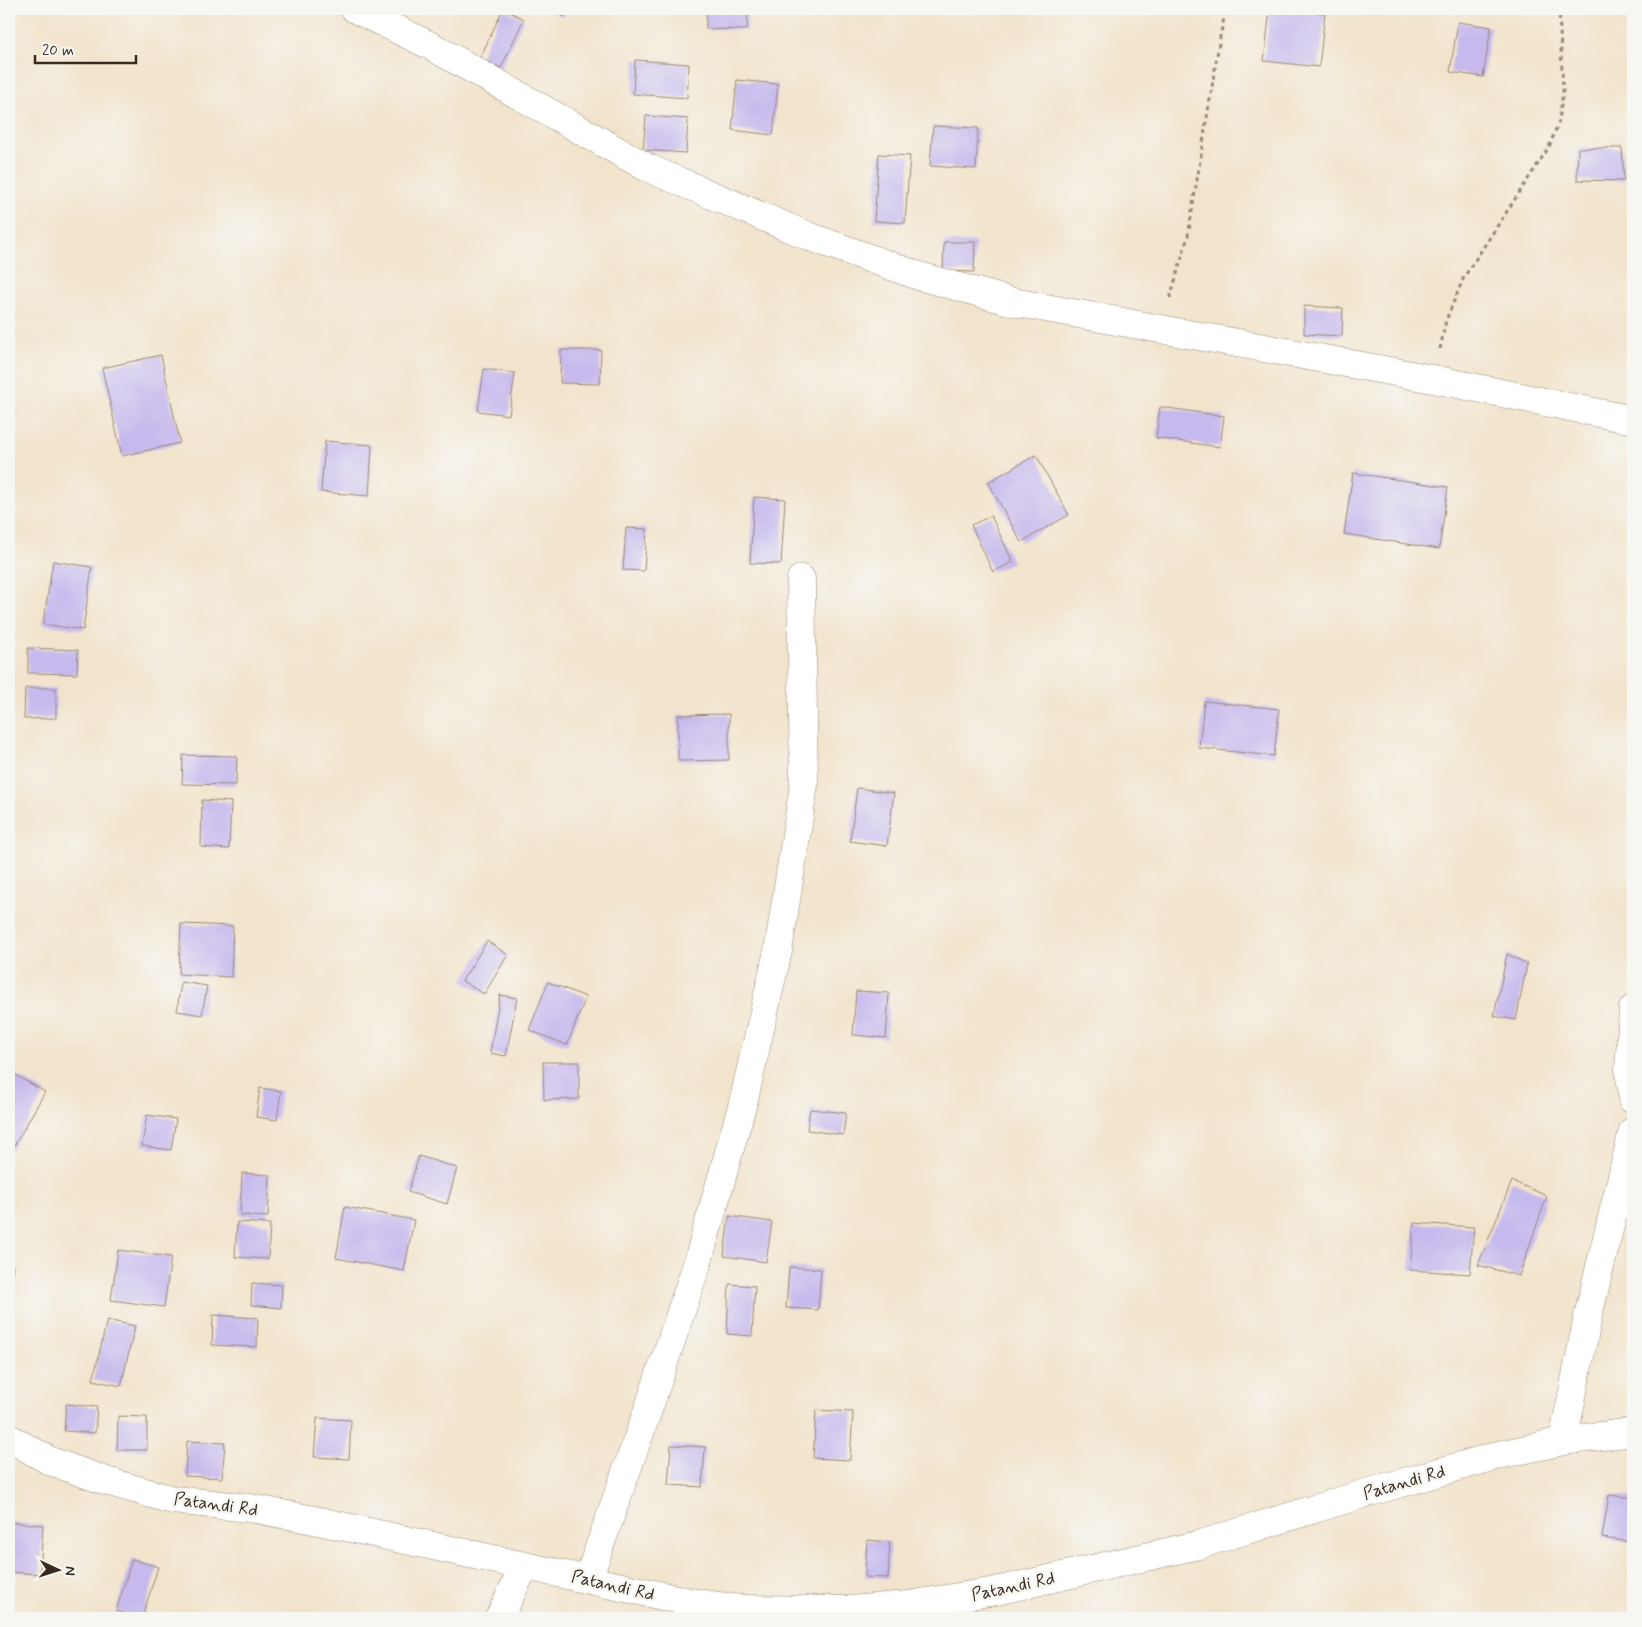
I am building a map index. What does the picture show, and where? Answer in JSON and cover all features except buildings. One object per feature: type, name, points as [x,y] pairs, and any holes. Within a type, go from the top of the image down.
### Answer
[{"type":"street","points":[[355,9],[431,46],[648,168],[808,236],[919,276],[1004,299],[1161,330],[1433,379],[1633,420]]},
{"type":"street","points":[[588,1579],[698,1261],[744,1099],[778,951],[804,785],[801,579]]},
{"type":"street","points":[[1633,1009],[1629,1069],[1633,1100]]},
{"type":"street","points":[[1563,1441],[1588,1316],[1633,1131]]},
{"type":"street","name":"Patandi Rd","points":[[9,1438],[50,1461],[106,1481],[173,1500],[250,1508],[314,1520],[426,1543],[524,1567],[588,1579],[653,1595],[742,1609],[850,1610],[918,1604],[996,1591],[1198,1545],[1440,1471],[1563,1441],[1633,1432]]},
{"type":"street","points":[[499,1618],[524,1567]]},
{"type":"path","points":[[1161,330],[1188,236],[1226,9]]},
{"type":"path","points":[[1433,379],[1446,320],[1464,277],[1549,147],[1559,121],[1563,90],[1559,9]]}]
